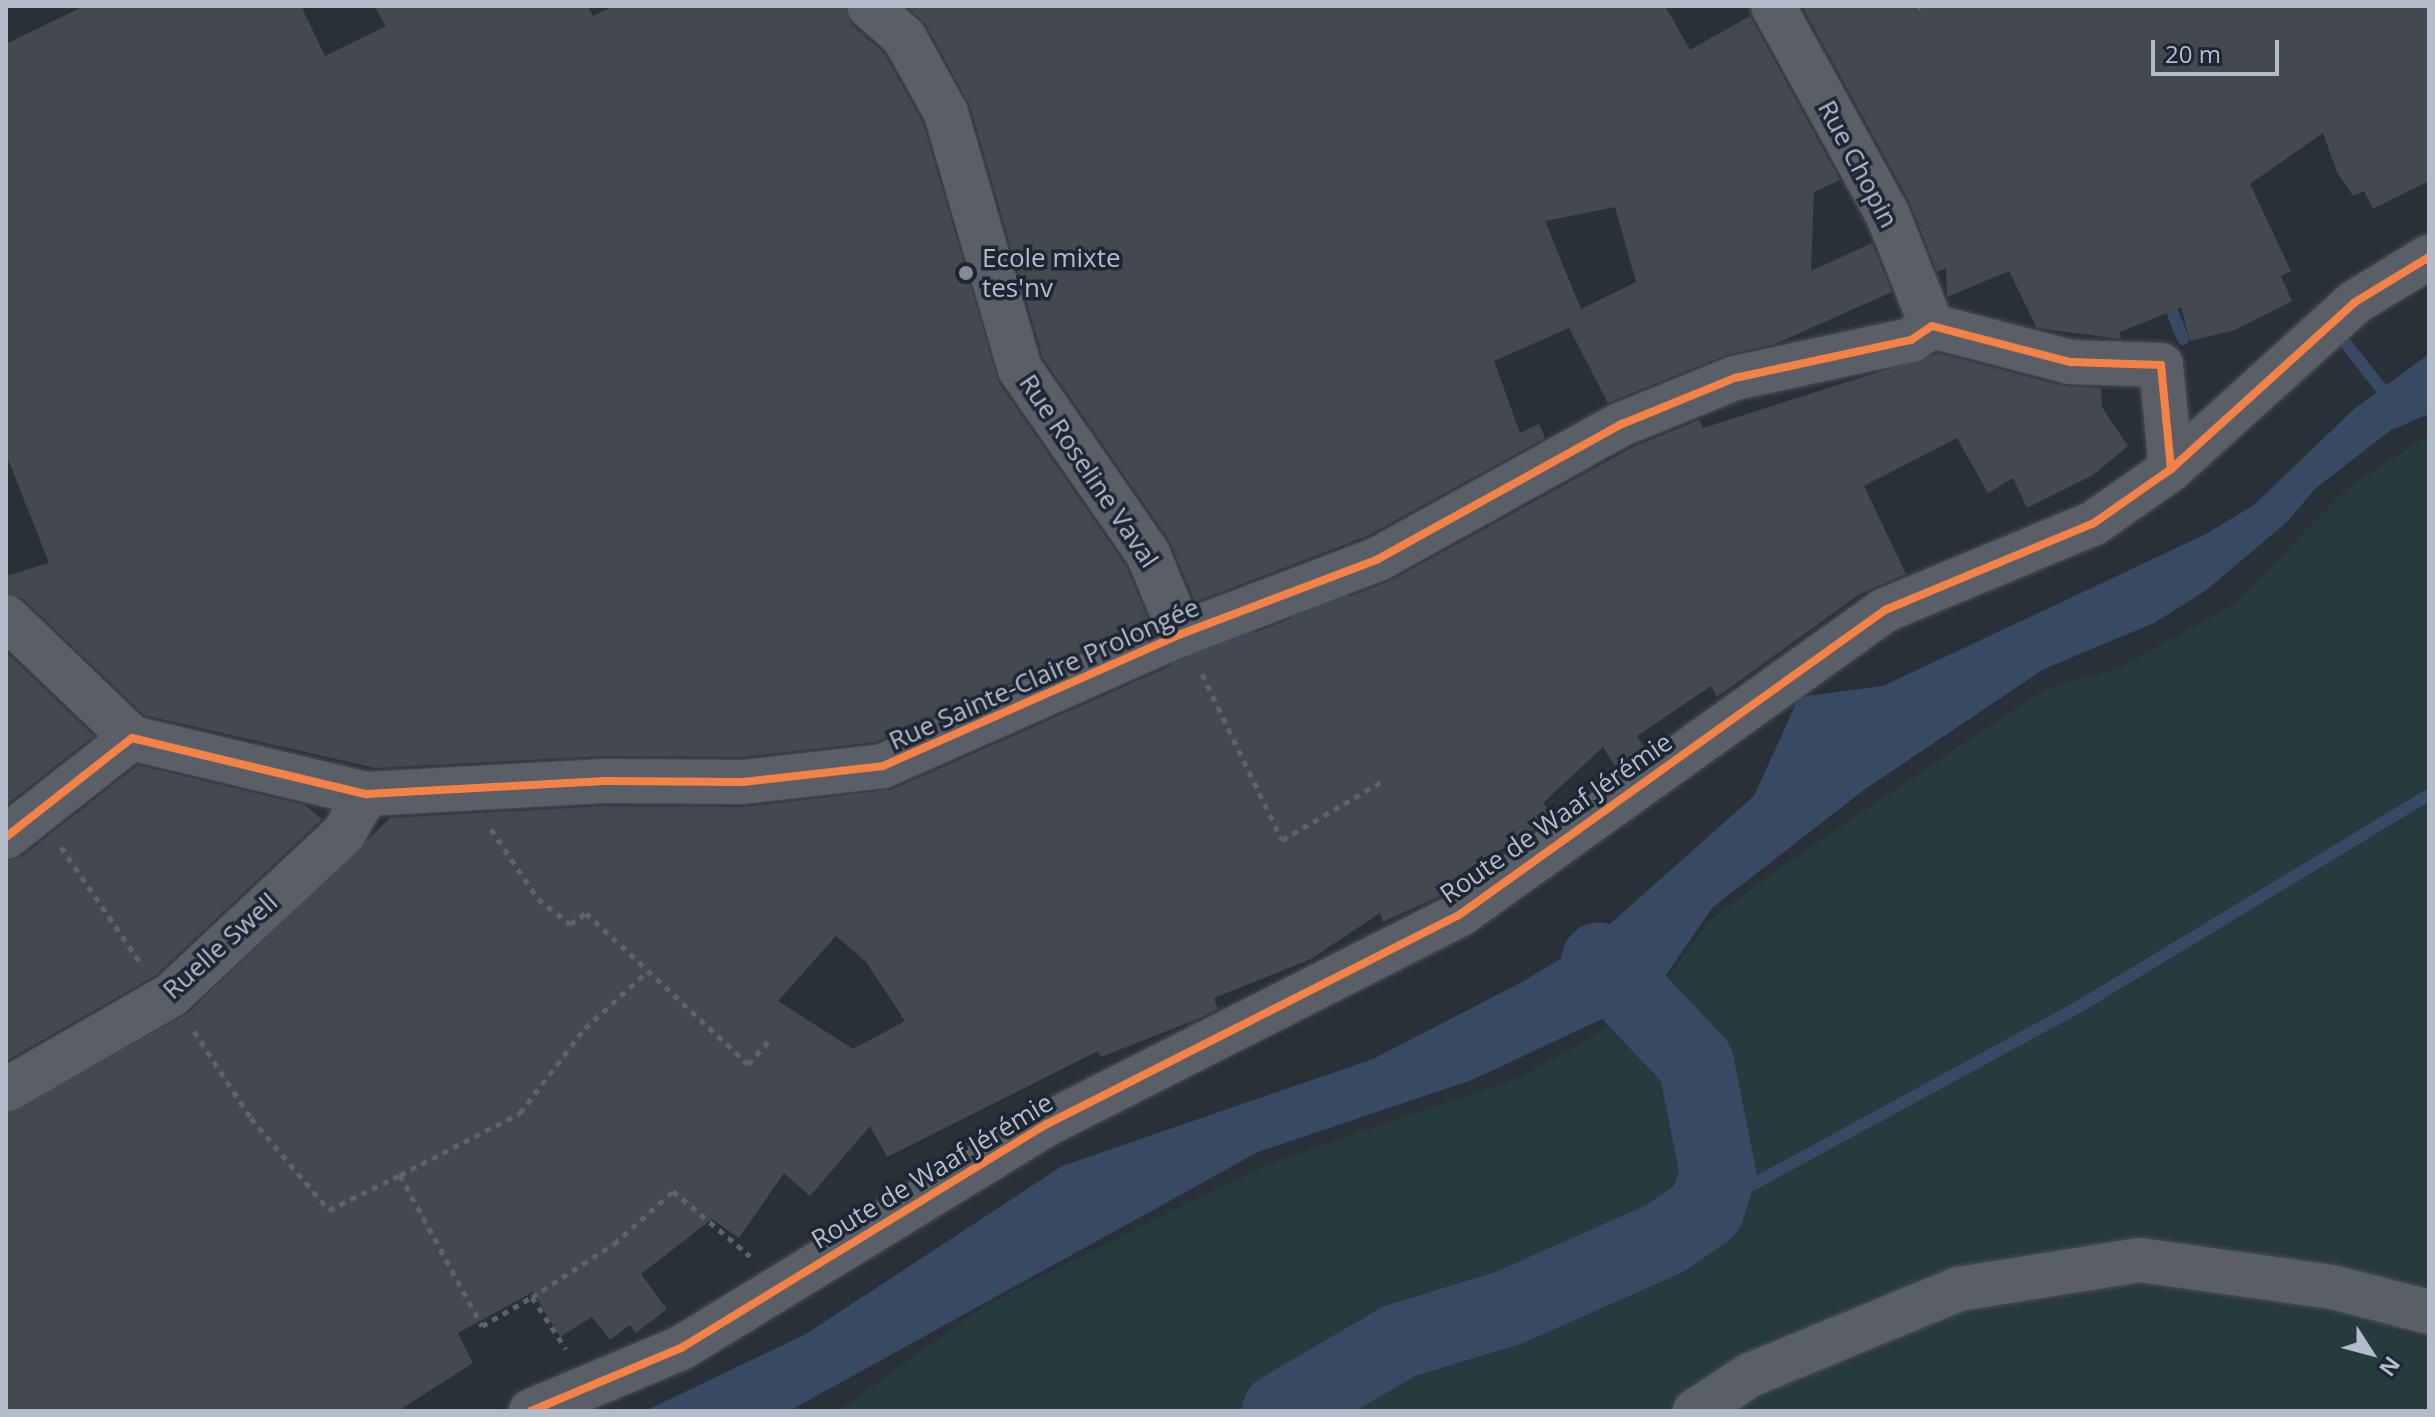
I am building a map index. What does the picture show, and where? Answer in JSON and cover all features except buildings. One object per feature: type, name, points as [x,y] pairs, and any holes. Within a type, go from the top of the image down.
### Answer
[{"type":"street","name":"Rue Roseline Vaval","points":[[869,6],[904,37],[946,113],[1020,369],[1148,554],[1181,634]]},
{"type":"street","name":"Rue Chopin","points":[[1773,6],[1887,213],[1932,326]]},
{"type":"street","name":"Route de Waaf Jérémie","points":[[531,1411],[681,1348],[1045,1125],[1459,915],[1885,610],[2062,540],[2171,469],[2355,302],[2429,257]]},
{"type":"street","name":"Rue Sainte-Claire Prolongée","points":[[132,738],[366,794],[475,791],[605,781],[743,782],[883,766],[1181,634],[1378,559],[1636,418],[1735,378],[1911,340],[1932,326]]},
{"type":"street","points":[[1932,326],[2070,362],[2161,365],[2171,469]]},
{"type":"street","points":[[6,617],[132,738],[21,823]]},
{"type":"street","name":"Ruelle Swell","points":[[6,1090],[171,995],[344,833],[366,794]]},
{"type":"street","points":[[1695,1411],[1750,1375],[1959,1289],[2140,1260],[2332,1287],[2429,1312]]},
{"type":"path","points":[[1181,634],[1282,840],[1381,782]]},
{"type":"path","points":[[475,791],[496,840],[538,899],[570,924],[586,913],[748,1064],[768,1042]]},
{"type":"path","points":[[21,823],[171,995],[251,1118],[329,1210],[520,1113],[585,1028],[648,971]]},
{"type":"path","points":[[400,1175],[482,1326],[614,1244],[673,1191],[783,1284]]},
{"type":"path","points":[[532,1297],[591,1386]]},
{"type":"green space","points":[[2429,434],[2429,1411],[838,1411],[987,1304],[1192,1201],[1274,1162],[1521,1077],[1596,1035],[1669,976],[1709,921],[1781,867],[2045,689],[2121,667],[2234,604],[2344,491]]},
{"type":"water","points":[[2429,354],[2429,414],[2391,430],[2316,488],[2287,522],[2205,591],[2154,623],[2044,669],[1865,789],[1712,908],[1664,978],[1638,1002],[1472,1080],[1258,1152],[789,1411],[645,1411],[806,1334],[1062,1166],[1373,1059],[1522,982],[1592,940],[1754,796],[1799,697],[1883,686],[2206,534],[2254,505],[2354,409]]},
{"type":"waterway","points":[[2167,298],[2183,339]]},
{"type":"waterway","points":[[2343,340],[2391,401]]},
{"type":"waterway","points":[[1298,617],[1342,594]]},
{"type":"waterway","points":[[1173,660],[1250,634]]},
{"type":"waterway","points":[[1706,1210],[2080,1006],[2429,795]]},
{"type":"waterway","points":[[1280,1411],[1400,1341],[1508,1308],[1664,1239],[1706,1210],[1718,1173],[1696,1063],[1599,960]]},
{"type":"cycle path","points":[[531,1411],[681,1348],[1045,1125],[1459,915],[1885,610],[2094,523],[2171,469],[2355,302],[2429,257]]},
{"type":"cycle path","points":[[6,837],[132,738],[366,794],[605,781],[743,782],[883,766],[1181,634],[1378,559],[1622,424],[1735,378],[1911,340],[1932,326],[2070,362],[2161,365],[2171,469]]},
{"type":"place","name":"Ecole mixte tes'nv","points":[[966,273]]}]
